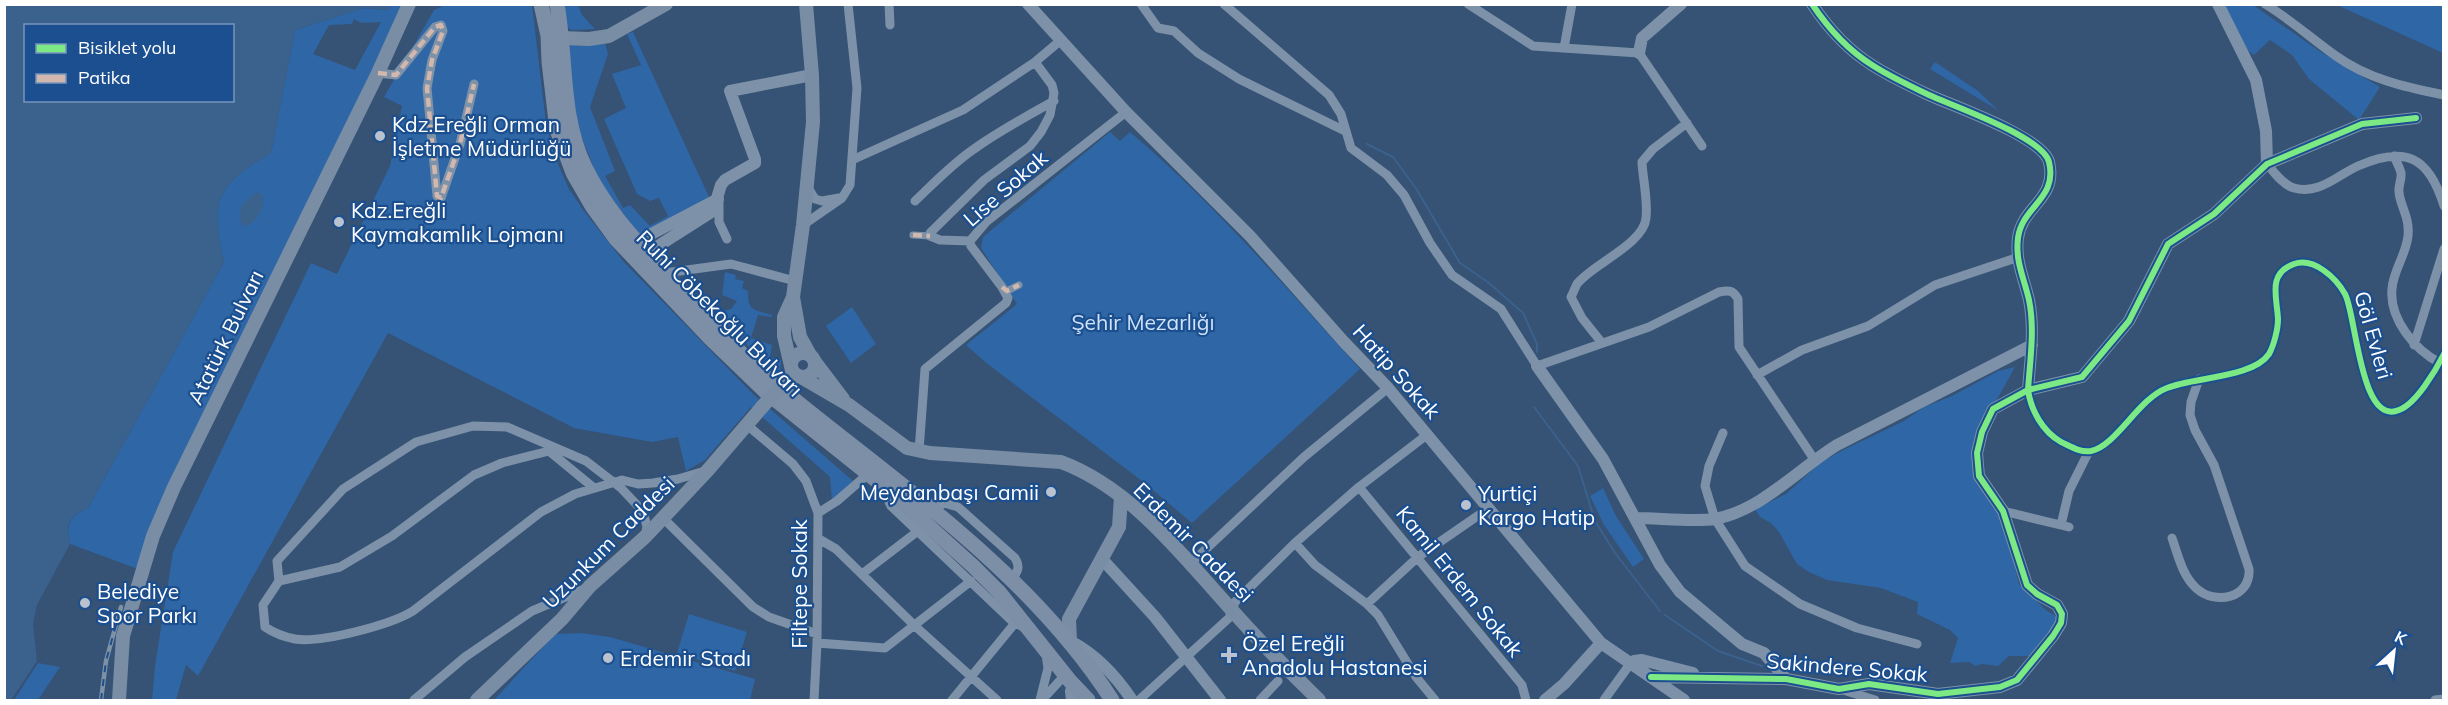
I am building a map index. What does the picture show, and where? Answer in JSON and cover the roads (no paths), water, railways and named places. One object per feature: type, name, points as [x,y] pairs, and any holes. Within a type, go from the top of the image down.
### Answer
[{"type":"main road","name":"Atatürk Bulvarı","points":[[119,700],[123,636],[153,536],[179,477],[378,73],[409,4]]},
{"type":"main road","name":"Ruhi Cöbekoğlu Bulvarı","points":[[542,4],[555,37],[564,83],[569,128],[596,188],[623,228],[719,331],[775,384],[933,510],[1011,581],[1067,637],[1112,700]]},
{"type":"main road","name":"Ruhi Cöbekoğlu Bulvarı","points":[[557,4],[555,37],[549,62],[557,130],[573,173],[610,231],[758,385],[892,494],[973,566],[999,592],[1032,632],[1070,687],[1088,700]]},
{"type":"main road","points":[[555,37],[589,39],[609,36],[666,4]]},
{"type":"main road","points":[[796,4],[811,59]]},
{"type":"main road","points":[[794,373],[784,336],[784,317],[793,297],[813,122],[806,4]]},
{"type":"main road","name":"Erdemir Caddesi","points":[[793,297],[800,337],[812,359],[849,405]]},
{"type":"main road","points":[[794,373],[793,359],[799,354],[812,359]]},
{"type":"main road","name":"Uzunkum Caddesi","points":[[477,700],[562,619],[590,586],[645,537],[794,373],[812,373],[812,359]]},
{"type":"main road","name":"Erdemir Caddesi","points":[[794,373],[849,405],[901,445],[919,451],[1061,462],[1079,470],[1121,497],[1142,514],[1319,700]]},
{"type":"main road","points":[[1050,657],[1067,637],[1069,619],[1119,527],[1121,497]]},
{"type":"main road","points":[[1119,527],[1133,517],[1142,514]]},
{"type":"main road","points":[[1070,687],[1083,657]]},
{"type":"street","points":[[803,225],[842,198],[850,185],[857,88],[848,4]]},
{"type":"street","points":[[889,4],[890,25]]},
{"type":"street","name":"Hatip Sokak","points":[[1028,4],[1126,112],[1250,236],[1388,388],[1601,643],[1684,700]]},
{"type":"street","points":[[1141,4],[1158,28],[1174,31],[1198,53],[1239,79],[1344,131]]},
{"type":"street","points":[[1224,4],[1329,95],[1341,114],[1344,131],[1351,148],[1387,175],[1404,195],[1430,243],[1452,275],[1501,309],[1537,366],[1604,459],[1660,565],[1680,592],[1742,644],[1764,653],[1785,680]]},
{"type":"street","points":[[1468,4],[1533,46],[1639,53]]},
{"type":"street","points":[[1564,48],[1572,4]]},
{"type":"street","points":[[1681,4],[1642,38],[1639,53],[1702,146]]},
{"type":"street","points":[[1812,4],[1823,20],[1854,53],[1928,95],[1972,112],[2027,140],[2039,147],[2049,159],[2050,187],[2024,220],[2018,235],[2016,258],[2029,301],[2032,345],[2028,390],[2030,405],[2038,421],[2056,439],[2075,449],[2089,452],[2069,490],[2065,526],[2003,511],[1978,476],[1977,453],[1982,432],[1993,409],[2028,390],[2082,377],[2129,321],[2168,244],[2214,214],[2267,164],[2362,124],[2416,118]]},
{"type":"street","points":[[2218,4],[2256,80],[2266,131],[2267,164],[2283,182],[2292,188],[2309,190],[2332,182],[2356,167],[2394,156],[2413,159],[2425,166],[2437,183],[2444,206]]},
{"type":"street","points":[[2265,4],[2337,57],[2370,76],[2396,85],[2444,94]]},
{"type":"street","points":[[378,73],[396,75],[435,27],[441,25],[443,31],[432,60],[427,88],[436,196],[441,198],[460,144],[474,84]]},
{"type":"street","points":[[852,160],[963,111],[1035,62],[1061,40]]},
{"type":"street","points":[[930,236],[933,228],[984,180],[1030,146],[1041,132],[1050,116],[1054,101],[1052,85],[1035,62]]},
{"type":"street","points":[[727,238],[719,222],[721,185],[725,180],[756,161],[730,91],[812,75]]},
{"type":"street","points":[[915,201],[951,166],[973,149],[1054,101]]},
{"type":"street","name":"Lise Sokak","points":[[1002,287],[970,241],[986,222],[1126,112]]},
{"type":"street","points":[[1602,343],[1582,318],[1571,297],[1577,284],[1616,255],[1639,232],[1646,221],[1647,198],[1642,162],[1653,149],[1687,123]]},
{"type":"street","points":[[2394,156],[2401,173],[2398,192],[2406,213],[2408,234],[2405,252],[2392,289],[2393,304],[2403,330],[2414,345],[2426,356],[2442,358]]},
{"type":"street","points":[[807,186],[815,199],[822,201],[842,198]]},
{"type":"street","points":[[642,248],[713,211],[719,199]]},
{"type":"street","points":[[913,235],[930,236],[940,240],[970,241]]},
{"type":"street","points":[[2414,345],[2444,249]]},
{"type":"street","points":[[1757,375],[1802,350],[1868,326],[1935,285],[2016,258]]},
{"type":"street","name":"Göl Evleri","points":[[2089,452],[2102,446],[2143,404],[2165,388],[2242,370],[2261,361],[2269,353],[2278,320],[2274,284],[2281,271],[2296,263],[2308,264],[2323,270],[2337,281],[2347,296],[2356,351],[2378,405],[2385,411],[2401,410],[2411,402],[2442,358]]},
{"type":"street","points":[[665,273],[731,264],[795,280]]},
{"type":"street","points":[[1002,287],[1007,291],[1019,285]]},
{"type":"street","points":[[919,451],[925,369],[1006,303],[1007,294],[1002,287]]},
{"type":"street","points":[[1537,366],[1649,327],[1719,292],[1728,290],[1735,293],[1738,299],[1739,347],[1814,459]]},
{"type":"street","points":[[1636,518],[1715,519],[1748,506],[1777,488],[1814,459],[2032,345]]},
{"type":"street","points":[[2172,538],[2185,574],[2204,594],[2217,599],[2232,596],[2244,589],[2250,580],[2214,465],[2194,430],[2190,416],[2191,402],[2199,379]]},
{"type":"street","points":[[1190,564],[1304,458],[1388,388]]},
{"type":"street","name":"Filtepe Sokak","points":[[747,424],[793,464],[806,481],[818,513],[814,700]]},
{"type":"street","points":[[645,537],[647,527],[644,515],[637,505],[613,482],[586,461],[507,427],[472,426],[416,442],[343,489],[278,561],[279,581],[262,604],[265,627],[274,633],[297,639],[319,638],[389,623],[412,611],[541,512],[575,494],[613,482],[622,480],[638,484],[665,482],[708,470]]},
{"type":"street","points":[[1723,433],[1709,466],[1705,486],[1715,519],[1745,566],[1800,604],[1857,628],[1917,644]]},
{"type":"street","points":[[1139,700],[1229,618],[1235,602],[1295,543],[1359,488],[1428,434]]},
{"type":"street","points":[[279,581],[340,567],[392,536],[474,475],[502,463],[549,451],[594,488]]},
{"type":"street","points":[[818,513],[837,501],[868,474]]},
{"type":"street","name":"Kamil Erdem Sokak","points":[[1359,488],[1522,686],[1526,700]]},
{"type":"street","points":[[892,494],[891,506],[1015,623],[1032,632]]},
{"type":"street","points":[[1367,604],[1418,557],[1489,508]]},
{"type":"street","name":"Sakindere Sokak","points":[[1651,677],[1785,680],[1839,689],[1869,684],[1938,694],[2000,687],[2017,680],[2037,658],[2061,623],[2062,614],[2057,605],[2037,594],[2027,585],[2003,511]]},
{"type":"street","points":[[663,518],[753,607],[817,639],[885,648],[971,581]]},
{"type":"street","points":[[861,574],[918,531]]},
{"type":"street","points":[[819,539],[836,549],[915,626],[997,700]]},
{"type":"street","points":[[1295,543],[1315,565],[1367,604],[1389,632],[1416,677],[1435,700]]},
{"type":"street","points":[[1102,559],[1155,617],[1220,700]]},
{"type":"street","points":[[414,700],[465,657],[532,611],[590,586]]},
{"type":"street","points":[[952,700],[1015,623]]},
{"type":"street","points":[[1067,637],[1091,652],[1112,673],[1132,700]]},
{"type":"street","points":[[1545,700],[1558,690],[1601,643]]},
{"type":"street","points":[[1041,700],[1050,657]]},
{"type":"street","name":"Sakindere Sokak","points":[[1630,664],[1642,660],[1708,677]]},
{"type":"street","points":[[1605,700],[1630,664]]},
{"type":"street","points":[[1260,700],[1278,681]]},
{"type":"street","points":[[1041,700],[1070,687]]},
{"type":"street","points":[[1839,689],[1875,700]]},
{"type":"street","points":[[2435,700],[2444,699]]},
{"type":"waterway","points":[[1367,144],[1393,157],[1417,190],[1460,263],[1489,283],[1523,313],[1537,344],[1537,352]]},
{"type":"waterway","points":[[1534,407],[1578,466],[1595,521],[1615,553],[1660,611]]},
{"type":"waterway","points":[[1665,615],[1718,651],[1762,666]]},
{"type":"railway","points":[[101,700],[106,661],[121,607]]},
{"type":"place","name":"Kdz.Ereğli Orman İşletme Müdürlüğü","points":[[380,136]]},
{"type":"place","name":"Kdz.Ereğli Kaymakamlık Lojmanı","points":[[339,222]]},
{"type":"place","name":"Meydanbaşı Camii","points":[[1051,492]]},
{"type":"place","name":"Yurtiçi Kargo Hatip","points":[[1466,505]]},
{"type":"place","name":"Belediye Spor Parkı","points":[[85,603]]},
{"type":"place","name":"Özel Ereğli Anadolu Hastanesi","points":[[1229,655]]},
{"type":"place","name":"Erdemir Stadı","points":[[608,658]]},
{"type":"park label","name":"Şehir Mezarlığı","points":[[1143,322]]}]
